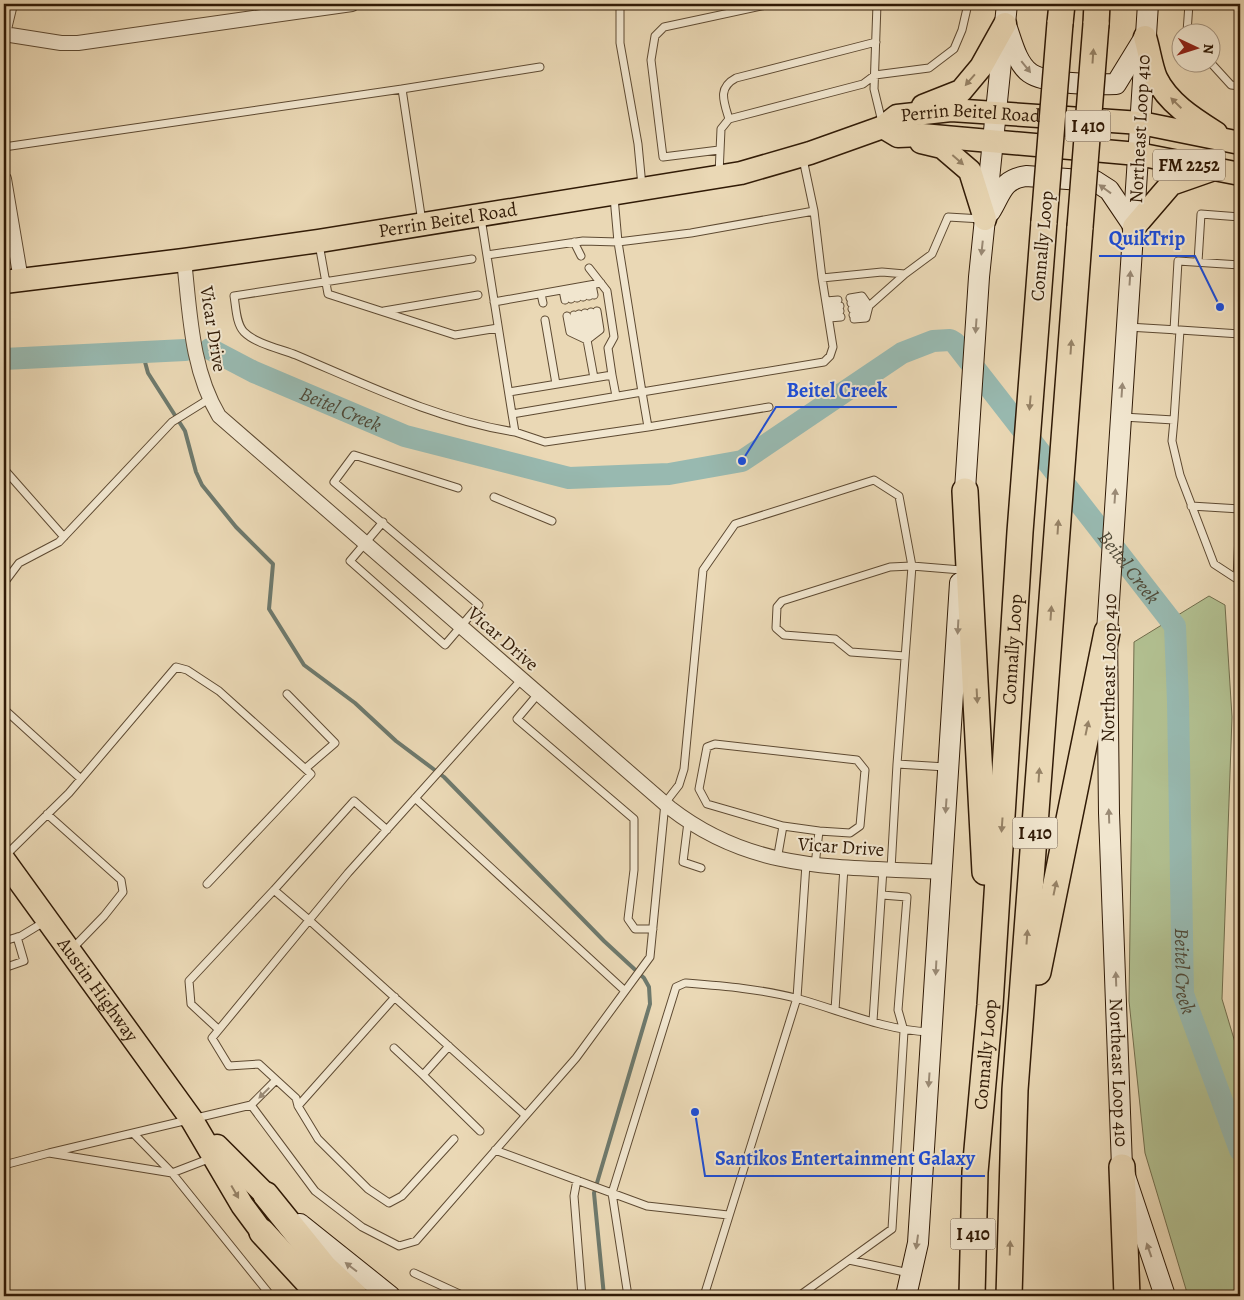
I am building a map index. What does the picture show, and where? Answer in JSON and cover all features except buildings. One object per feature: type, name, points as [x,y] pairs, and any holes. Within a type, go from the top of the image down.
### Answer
[{"type":"highway","name":"Connally Loop","points":[[972,1296],[975,1172],[990,1005],[1020,532],[1061,10]]},
{"type":"highway","name":"Connally Loop","points":[[1009,1296],[1015,1090],[1096,14]]},
{"type":"highway","points":[[965,490],[990,1005]]},
{"type":"highway","points":[[1015,1090],[1107,632]]},
{"type":"highway","points":[[1122,1167],[1127,1296]]},
{"type":"highway","points":[[960,1296],[975,1172]]},
{"type":"highway","points":[[266,1195],[325,1268],[355,1296]]},
{"type":"highway","points":[[262,1232],[320,1296]]},
{"type":"main road","name":"Northeast Loop 410","points":[[1148,4],[1107,632],[1109,813],[1122,1167],[1165,1296]]},
{"type":"main road","points":[[1006,14],[1017,55],[1029,73],[1045,79],[1116,84],[1145,37]]},
{"type":"main road","points":[[906,1296],[918,1243],[979,277],[1006,14]]},
{"type":"main road","points":[[893,126],[960,91],[982,67],[1006,14]]},
{"type":"main road","points":[[1145,37],[1157,78],[1168,96],[1188,115],[1235,142]]},
{"type":"main road","name":"Perrin Beitel Road","points":[[12,281],[319,241],[749,172],[893,126],[951,110],[1141,123],[1235,142]]},
{"type":"main road","points":[[893,126],[942,147],[970,171],[985,219]]},
{"type":"main road","name":"Perrin Beitel Road","points":[[893,126],[922,135],[1138,154],[1240,174]]},
{"type":"main road","points":[[985,219],[1005,184],[1011,179],[1026,176],[1095,182],[1110,190],[1134,227],[1171,184],[1194,174],[1213,169]]},
{"type":"main road","name":"Austin Highway","points":[[4,859],[192,1120],[242,1205],[304,1296]]},
{"type":"main road","name":"Austin Highway","points":[[192,1120],[266,1195],[336,1255],[390,1296]]},
{"type":"street","points":[[4,30],[10,4]]},
{"type":"street","points":[[4,34],[61,43],[78,43],[295,8],[352,4]]},
{"type":"street","points":[[4,179],[12,281]]},
{"type":"street","name":"Vicar Drive","points":[[184,260],[196,360],[208,399],[218,416],[664,803],[688,822],[737,848],[777,860],[810,864],[942,872]]},
{"type":"lane","points":[[615,4],[620,4],[620,43],[638,144],[642,189]]},
{"type":"lane","points":[[719,150],[663,157],[651,60],[655,36],[664,27],[772,4]]},
{"type":"lane","points":[[877,4],[874,89],[893,126]]},
{"type":"lane","points":[[718,177],[721,129],[729,119],[862,84],[875,75],[929,68],[954,48],[962,30],[968,4]]},
{"type":"lane","points":[[1188,22],[1189,4]]},
{"type":"lane","points":[[729,119],[722,95],[727,83],[736,78],[876,42]]},
{"type":"lane","points":[[4,147],[402,89],[540,66]]},
{"type":"lane","points":[[1218,72],[1230,86],[1240,86]]},
{"type":"lane","points":[[402,89],[423,224]]},
{"type":"lane","points":[[512,414],[824,362],[830,356],[833,348],[814,211],[803,156]]},
{"type":"lane","points":[[614,194],[618,242],[648,427]]},
{"type":"lane","points":[[487,255],[574,242],[618,242],[691,233],[814,211]]},
{"type":"lane","points":[[1198,262],[1201,214],[1240,217]]},
{"type":"lane","points":[[481,215],[515,432]]},
{"type":"lane","points":[[869,306],[862,302],[852,309],[866,318],[869,306],[905,274],[932,254],[948,217],[985,219]]},
{"type":"lane","points":[[319,241],[328,294],[455,335],[498,328]]},
{"type":"lane","points":[[574,242],[581,256]]},
{"type":"lane","points":[[472,259],[326,280],[234,296],[240,326],[244,333],[252,337],[396,398],[473,424],[515,432],[545,442],[769,407]]},
{"type":"lane","points":[[1238,580],[1214,564],[1180,475],[1172,441],[1178,261],[1240,265]]},
{"type":"lane","points":[[589,268],[607,292],[614,336],[608,348],[616,396]]},
{"type":"lane","points":[[822,278],[882,272],[905,274]]},
{"type":"lane","points":[[494,302],[601,283]]},
{"type":"lane","points":[[578,287],[580,298]]},
{"type":"lane","points":[[578,287],[580,298]]},
{"type":"lane","points":[[578,287],[580,298]]},
{"type":"lane","points":[[541,294],[543,304]]},
{"type":"lane","points":[[382,311],[478,295]]},
{"type":"lane","points":[[828,312],[840,311],[828,312]]},
{"type":"lane","points":[[582,314],[594,378]]},
{"type":"lane","points":[[582,314],[600,330],[587,340]]},
{"type":"lane","points":[[582,314],[576,331],[587,340]]},
{"type":"lane","points":[[545,320],[556,384]]},
{"type":"lane","points":[[1127,327],[1240,334]]},
{"type":"lane","points":[[509,392],[612,375]]},
{"type":"lane","points":[[4,584],[20,563],[64,537],[172,422],[208,399]]},
{"type":"lane","points":[[1120,416],[1174,420]]},
{"type":"lane","points":[[383,522],[350,561],[445,645],[479,605],[383,522],[334,482],[354,455],[458,488]]},
{"type":"lane","points":[[4,469],[64,537]]},
{"type":"lane","points":[[251,1105],[315,1191],[362,1227],[399,1246],[416,1241],[576,1058],[650,957],[664,803],[679,785],[684,769],[703,570],[735,524],[874,480],[899,496],[912,566],[897,764],[887,869],[882,895],[873,1021]]},
{"type":"lane","points":[[494,497],[552,521]]},
{"type":"lane","points":[[1191,506],[1240,509]]},
{"type":"lane","points":[[1238,580],[1240,513]]},
{"type":"lane","points":[[905,656],[852,652],[835,639],[784,635],[776,628],[777,607],[782,601],[890,567],[912,566],[961,570]]},
{"type":"lane","points":[[4,859],[81,779],[176,667],[187,670],[219,691],[311,774],[207,884]]},
{"type":"lane","points":[[454,1139],[402,1196],[389,1203],[368,1189],[318,1139],[298,1106],[296,1098],[259,1064],[229,1066],[212,1038],[309,920],[521,680]]},
{"type":"lane","points":[[287,694],[335,743],[306,768]]},
{"type":"lane","points":[[538,694],[517,719],[634,819],[634,870],[628,919],[635,929],[653,929]]},
{"type":"lane","points":[[4,709],[81,779]]},
{"type":"lane","points":[[715,744],[857,760],[865,770],[860,826],[850,833],[819,831],[783,826],[707,804],[698,788],[707,747],[715,744]]},
{"type":"lane","points":[[897,764],[949,767]]},
{"type":"lane","points":[[415,798],[625,991]]},
{"type":"lane","points":[[218,1029],[191,1004],[189,982],[354,801],[387,830]]},
{"type":"lane","points":[[47,814],[121,880],[124,892],[70,951]]},
{"type":"lane","points":[[688,822],[683,862],[701,868]]},
{"type":"lane","points":[[777,860],[783,826]]},
{"type":"lane","points":[[704,1296],[728,1214],[797,998],[810,864],[819,831]]},
{"type":"lane","points":[[835,1010],[844,866]]},
{"type":"lane","points":[[274,890],[396,997],[525,1115]]},
{"type":"lane","points":[[799,1296],[892,1228],[904,1031],[898,1010],[907,897],[882,895]]},
{"type":"lane","points":[[1240,914],[1240,946]]},
{"type":"lane","points":[[5,939],[17,937],[47,920]]},
{"type":"lane","points":[[4,968],[24,961],[17,937]]},
{"type":"lane","points":[[628,1296],[608,1192],[676,986],[685,984],[746,988],[797,998],[904,1031],[932,1032]]},
{"type":"lane","points":[[298,1106],[396,997]]},
{"type":"lane","points":[[423,1075],[449,1046]]},
{"type":"lane","points":[[394,1048],[480,1130]]},
{"type":"lane","points":[[4,1165],[251,1105],[276,1080]]},
{"type":"lane","points":[[134,1134],[172,1173],[271,1296]]},
{"type":"lane","points":[[495,1150],[647,1206],[728,1214]]},
{"type":"lane","points":[[49,1153],[172,1173],[214,1157]]},
{"type":"lane","points":[[577,1180],[574,1196],[582,1296]]},
{"type":"lane","points":[[848,1260],[911,1274]]},
{"type":"lane","points":[[414,1273],[464,1296]]},
{"type":"green space","points":[[1209,596],[1225,605],[1232,717],[1222,999],[1240,1059],[1240,1296],[1188,1296],[1145,1153],[1129,1001],[1134,642]]},
{"type":"waterway","name":"Beitel Creek","points":[[210,349],[254,372],[405,436],[569,478],[669,474],[742,461],[902,353],[933,341],[950,340],[955,343],[1175,626],[1183,994],[1240,1150]]},
{"type":"waterway","name":"Beitel Creek","points":[[4,359],[185,350]]},
{"type":"waterway","points":[[142,351],[148,373],[185,431],[196,472],[202,485],[236,527],[273,564],[269,609],[304,665],[355,703],[396,741],[444,777],[604,941],[644,978],[649,987],[650,1004],[594,1193],[604,1296]]},
{"type":"place","name":"QuikTrip","points":[[1220,307]]},
{"type":"place","name":"Beitel Creek","points":[[742,461]]},
{"type":"place","name":"Santikos Entertainment Galaxy","points":[[695,1112]]}]
